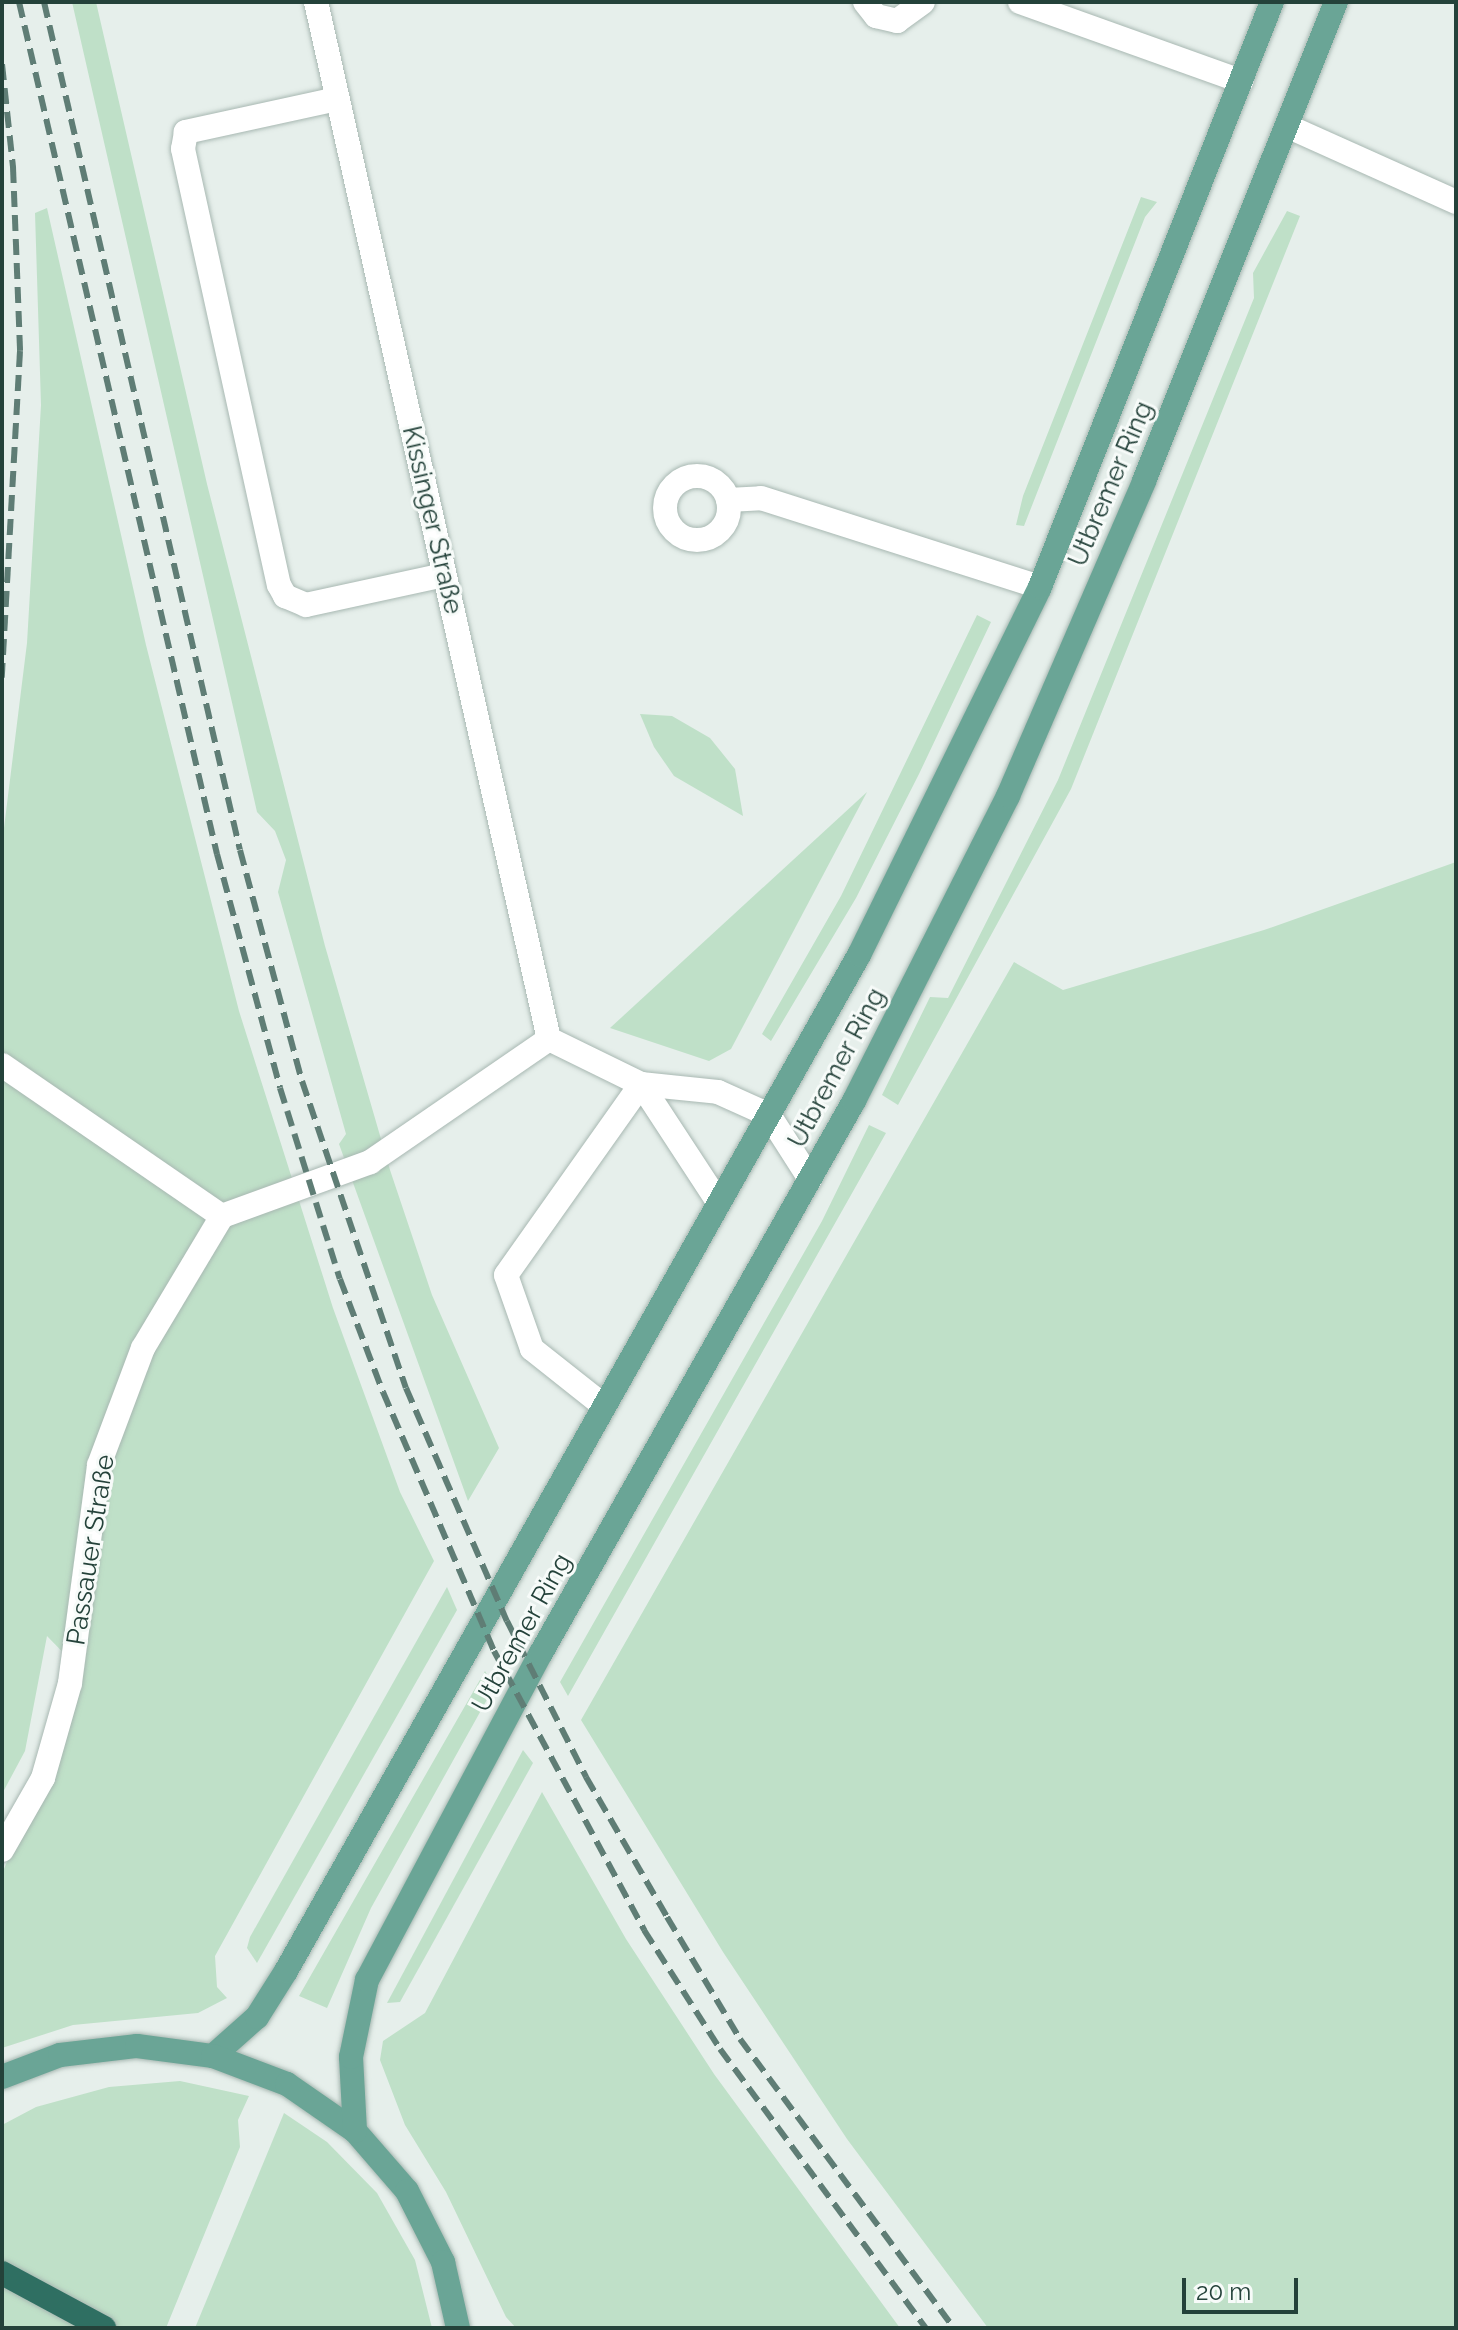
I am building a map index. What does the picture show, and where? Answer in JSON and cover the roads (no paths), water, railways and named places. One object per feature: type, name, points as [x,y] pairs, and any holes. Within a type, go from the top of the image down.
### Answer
[{"type":"highway","points":[[2,2273],[104,2328]]},
{"type":"main road","name":"Utbremer Ring","points":[[213,2056],[257,2017],[272,1994],[859,955],[1040,587],[1272,2]]},
{"type":"main road","name":"Utbremer Ring","points":[[355,2131],[351,2057],[367,1980],[541,1653],[810,1179],[1008,796],[1336,2]]},
{"type":"main road","points":[[2,2077],[60,2055],[137,2046],[213,2056],[287,2084],[355,2131],[407,2191],[443,2262],[458,2328]]},
{"type":"street","name":"Kissinger Straße","points":[[316,2],[549,1039]]},
{"type":"street","points":[[865,2],[876,16],[897,21],[923,2]]},
{"type":"street","points":[[1020,2],[1241,81]]},
{"type":"street","points":[[337,99],[186,132],[183,149],[279,585],[285,596],[306,605],[444,575]]},
{"type":"street","points":[[1287,126],[1456,202]]},
{"type":"street","name":"Utbremer Ring","points":[[728,500],[761,498],[1040,587]]},
{"type":"street","points":[[2,1065],[222,1216],[370,1162],[549,1039],[641,1084],[718,1092],[769,1115],[810,1179]]},
{"type":"street","points":[[641,1084],[719,1203]]},
{"type":"street","points":[[604,1406],[532,1349],[506,1275],[641,1084]]},
{"type":"street","name":"Passauer Straße","points":[[2,1850],[43,1778],[70,1683],[99,1465],[143,1348],[222,1216]]},
{"type":"railway","points":[[19,2],[217,854],[280,1088],[340,1279],[383,1392],[494,1651],[644,1930],[720,2049],[926,2328]]},
{"type":"railway","points":[[44,2],[240,850],[302,1081],[406,1388],[507,1621],[586,1777],[667,1917],[740,2039],[954,2328]]},
{"type":"railway","points":[[2,64],[13,167],[20,351],[2,678]]}]
